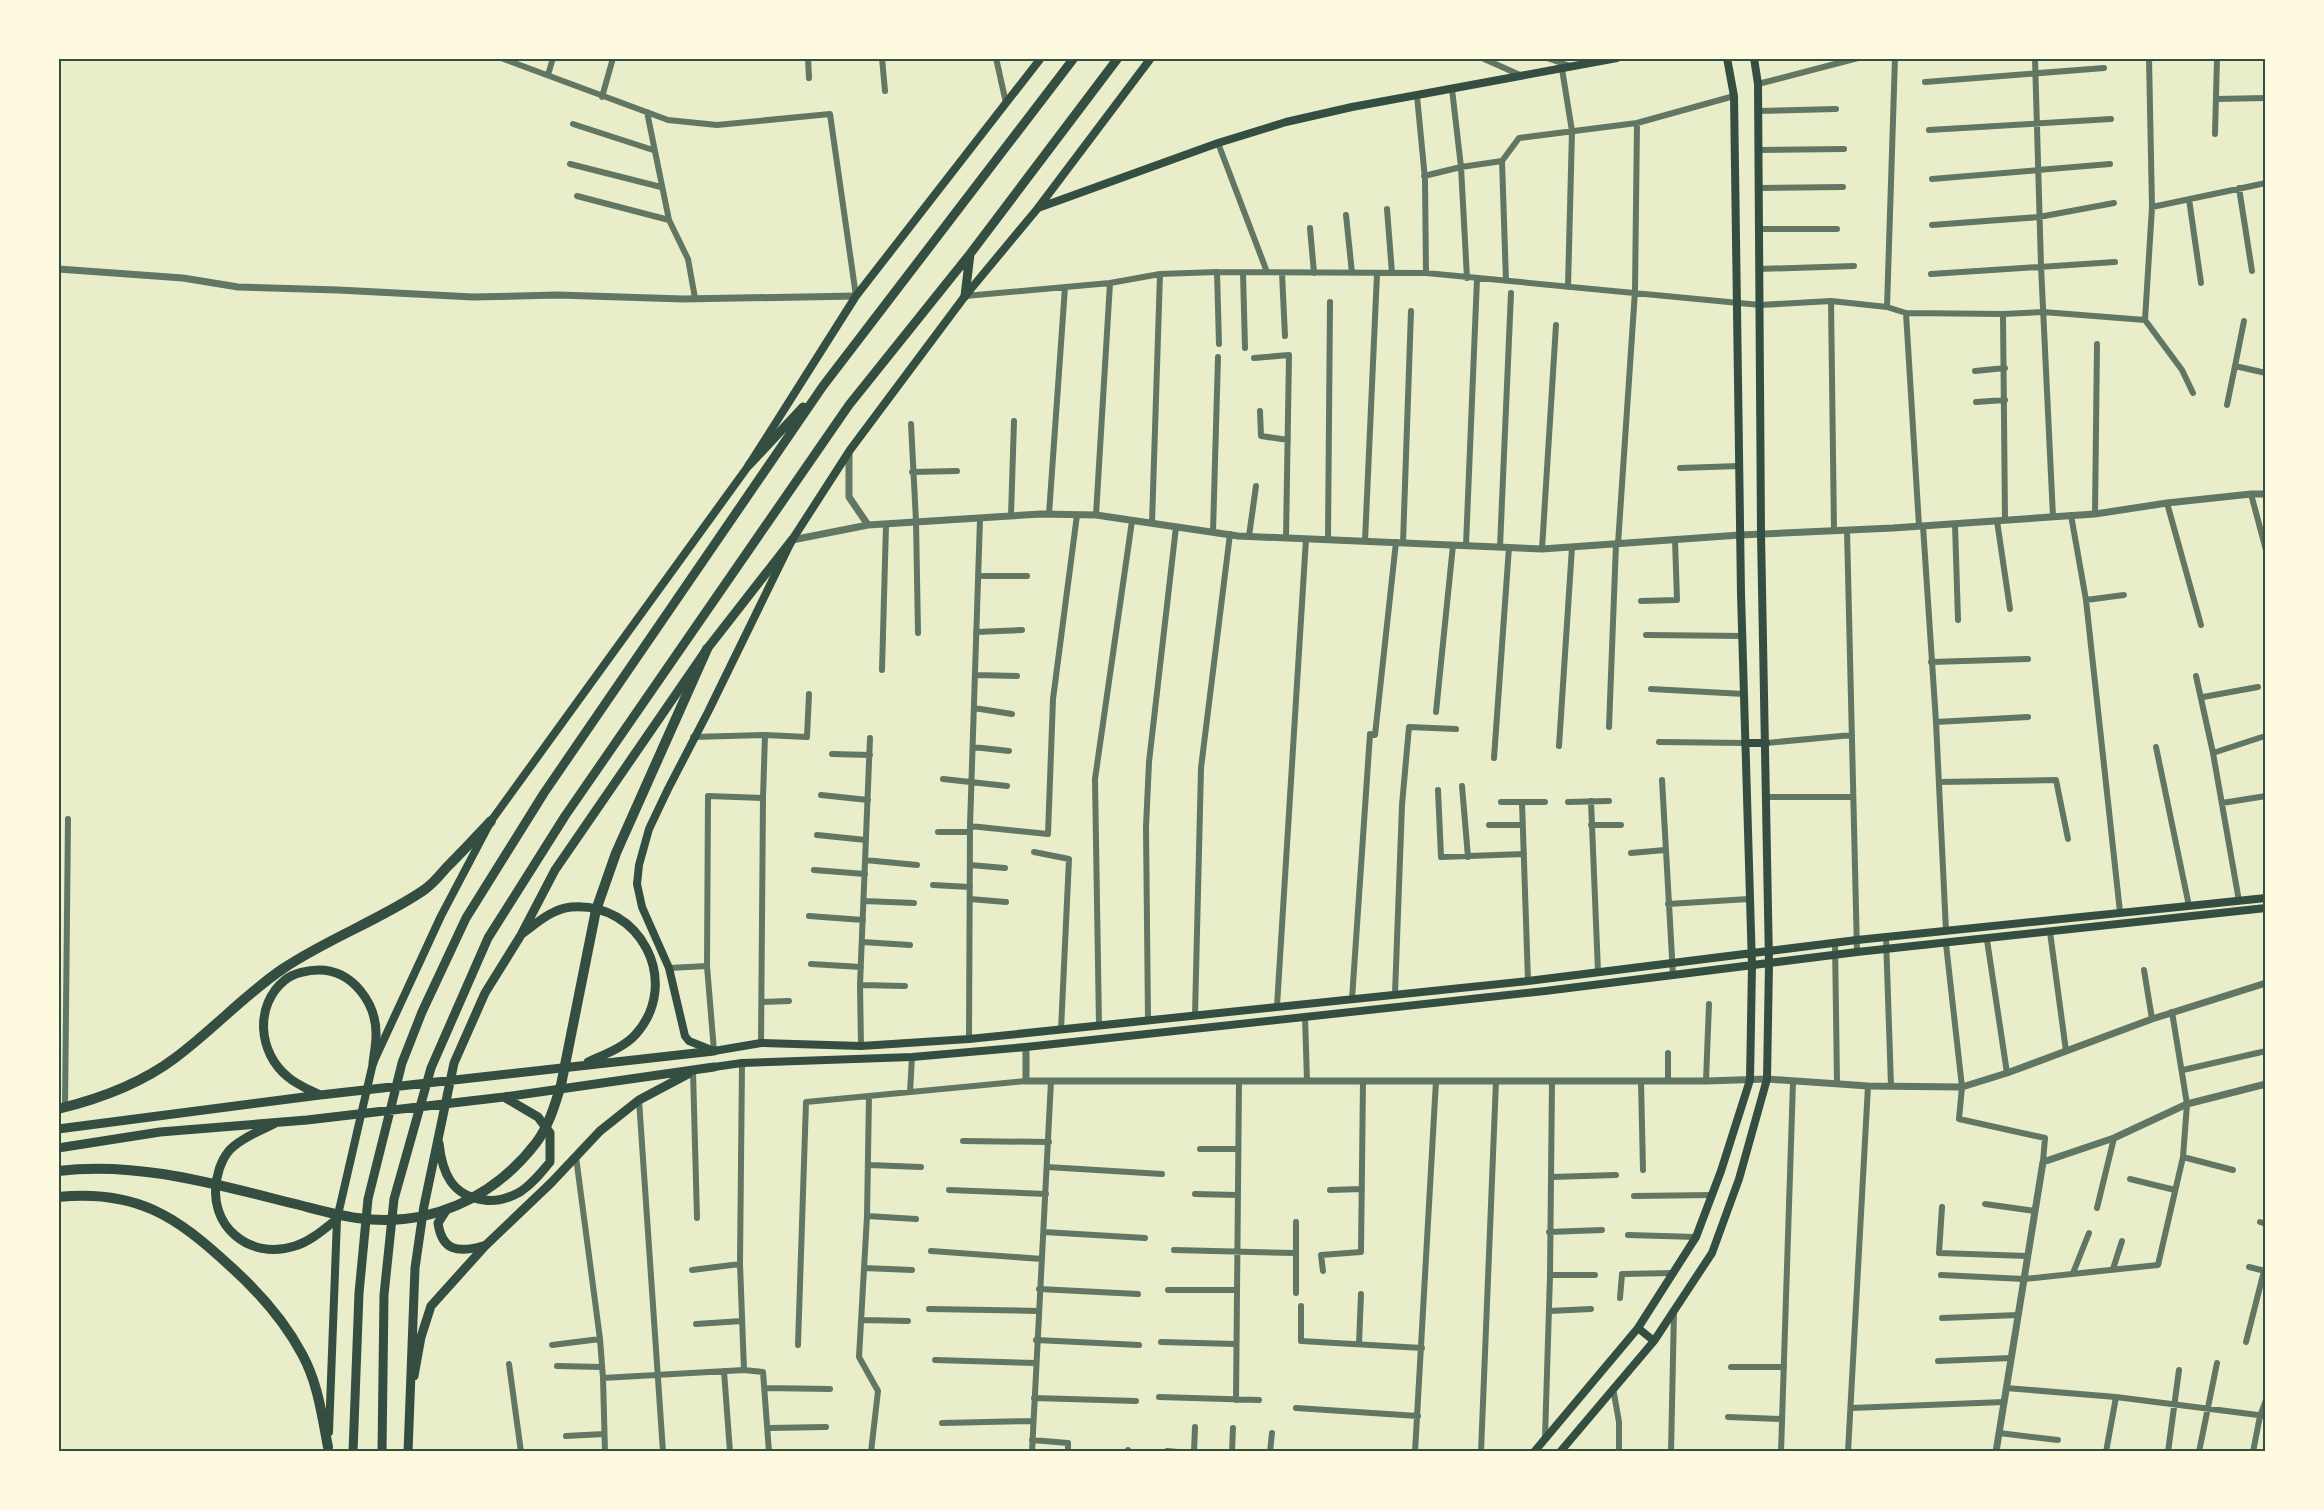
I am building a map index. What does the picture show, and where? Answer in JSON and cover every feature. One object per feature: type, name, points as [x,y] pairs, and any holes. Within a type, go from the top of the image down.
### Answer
[{"type":"highway","points":[[353,1452],[359,1293],[368,1199],[402,1063],[422,1012],[466,918],[544,793],[823,386],[1074,58]]},
{"type":"highway","points":[[382,1452],[384,1295],[394,1199],[431,1068],[488,938],[565,816],[849,405],[970,254],[1118,58]]},
{"type":"highway","points":[[964,296],[970,254]]},
{"type":"highway","points":[[748,465],[823,386]]},
{"type":"highway","points":[[408,1452],[415,1268],[424,1206],[454,1063],[485,993],[521,935],[555,870],[707,649],[792,540]]},
{"type":"highway","points":[[61,1171],[123,1170],[168,1174],[358,1218],[409,1218],[434,1214],[467,1202],[491,1188],[537,1142],[552,1113],[561,1085],[596,910],[620,843],[707,649]]},
{"type":"highway","points":[[62,1108],[120,1088],[175,1058],[256,988],[285,967],[395,909],[427,888],[491,821]]},
{"type":"highway","points":[[521,935],[549,914],[569,907],[581,907],[611,913],[629,925],[645,946],[656,975],[654,1004],[646,1022],[634,1037],[581,1066]]},
{"type":"highway","points":[[320,1095],[287,1077],[270,1056],[264,1041],[264,1013],[271,995],[285,979],[309,970],[330,970],[351,979],[366,997],[377,1034],[373,1063]]},
{"type":"highway","points":[[58,1129],[320,1095],[714,1051]]},
{"type":"highway","points":[[58,1148],[160,1132],[307,1120],[504,1097],[714,1067]]},
{"type":"highway","points":[[409,1396],[421,1337],[431,1306],[485,1246],[551,1183],[600,1131],[639,1100],[693,1071]]},
{"type":"highway","points":[[485,1246],[470,1250],[456,1250],[445,1244],[438,1223],[442,1214],[453,1203],[467,1198],[494,1202],[519,1193],[536,1179],[550,1162],[550,1133],[538,1117],[504,1097]]},
{"type":"highway","points":[[280,1122],[233,1147],[219,1166],[214,1190],[217,1210],[222,1221],[247,1245],[269,1250],[293,1247],[306,1242],[337,1219]]},
{"type":"highway","points":[[438,1133],[441,1161],[449,1181],[467,1198]]},
{"type":"highway","points":[[58,1197],[106,1197],[134,1202],[164,1214],[203,1240],[270,1305],[303,1355],[314,1381],[328,1449]]},
{"type":"main road","points":[[328,1449],[337,1219],[373,1063],[441,916],[491,821],[748,465],[856,296],[1041,58]]},
{"type":"main road","points":[[1151,58],[1038,208],[964,296],[849,453],[792,540],[649,829],[639,865],[637,884],[642,907],[669,968],[685,1036],[689,1041],[714,1051],[761,1043],[861,1046],[969,1039],[1528,981],[1835,942],[2265,898]]},
{"type":"main road","points":[[1038,208],[1218,143],[1286,122],[1617,58]]},
{"type":"main road","points":[[1534,1452],[1638,1328],[1696,1237],[1750,1080],[1752,966],[1742,636],[1734,96],[1727,58]]},
{"type":"main road","points":[[1560,1452],[1654,1341],[1712,1253],[1739,1179],[1767,1079],[1769,951],[1761,534],[1759,150],[1758,84],[1754,58]]},
{"type":"main road","points":[[1745,743],[1766,743]]},
{"type":"main road","points":[[714,1067],[742,1063],[912,1056],[1026,1047],[1545,992],[1857,952],[1987,940],[2265,908]]},
{"type":"main road","points":[[1544,979],[1545,992]]},
{"type":"main road","points":[[1638,1328],[1654,1341]]},
{"type":"street","points":[[58,268],[183,278],[238,287],[473,297],[856,296],[830,114],[717,125],[669,120],[501,58]]},
{"type":"street","points":[[548,75],[553,58]]},
{"type":"street","points":[[602,97],[613,58]]},
{"type":"street","points":[[808,58],[810,78]]},
{"type":"street","points":[[882,58],[885,91]]},
{"type":"street","points":[[996,58],[1006,104]]},
{"type":"street","points":[[1482,58],[1520,76]]},
{"type":"street","points":[[1546,58],[1574,67]]},
{"type":"street","points":[[1758,84],[1858,58]]},
{"type":"street","points":[[1887,307],[1895,58]]},
{"type":"street","points":[[2035,58],[2040,266],[2053,517]]},
{"type":"street","points":[[2149,58],[2152,207],[2145,320],[2182,370],[2193,393]]},
{"type":"street","points":[[2215,134],[2217,58]]},
{"type":"street","points":[[1925,82],[2104,68]]},
{"type":"street","points":[[1562,69],[1572,131],[1568,287]]},
{"type":"street","points":[[1452,89],[1461,167],[1467,278]]},
{"type":"street","points":[[1417,96],[1424,176],[1426,273]]},
{"type":"street","points":[[1506,281],[1502,162],[1519,138],[1637,123],[1734,96]]},
{"type":"street","points":[[2216,99],[2265,98]]},
{"type":"street","points":[[1758,111],[1836,109]]},
{"type":"street","points":[[647,112],[669,220],[688,259],[695,298]]},
{"type":"street","points":[[1929,130],[2111,119]]},
{"type":"street","points":[[1609,727],[1617,544],[1635,291],[1637,123]]},
{"type":"street","points":[[573,124],[653,150]]},
{"type":"street","points":[[1218,143],[1267,272]]},
{"type":"street","points":[[1759,150],[1844,149]]},
{"type":"street","points":[[1424,176],[1461,167],[1502,162]]},
{"type":"street","points":[[570,164],[661,187]]},
{"type":"street","points":[[1932,179],[2110,164]]},
{"type":"street","points":[[2152,207],[2265,183]]},
{"type":"street","points":[[1759,188],[1843,187]]},
{"type":"street","points":[[2239,188],[2252,271]]},
{"type":"street","points":[[577,196],[669,220]]},
{"type":"street","points":[[2189,199],[2201,284]]},
{"type":"street","points":[[1932,225],[2039,217],[2114,203]]},
{"type":"street","points":[[1387,209],[1392,273]]},
{"type":"street","points":[[1346,215],[1352,273]]},
{"type":"street","points":[[1310,228],[1314,273]]},
{"type":"street","points":[[1759,229],[1837,229]]},
{"type":"street","points":[[1931,274],[2115,262]]},
{"type":"street","points":[[1760,269],[1854,266]]},
{"type":"street","points":[[1217,272],[1219,344]]},
{"type":"street","points":[[1243,273],[1245,348]]},
{"type":"street","points":[[1282,273],[1285,336]]},
{"type":"street","points":[[964,296],[1110,284],[1160,274],[1426,273],[1635,291],[1760,305],[1831,301],[1887,307],[1906,313],[2043,312],[2145,320]]},
{"type":"street","points":[[1152,523],[1160,274]]},
{"type":"street","points":[[1365,541],[1377,274]]},
{"type":"street","points":[[1466,545],[1477,279]]},
{"type":"street","points":[[1096,515],[1110,284]]},
{"type":"street","points":[[1049,514],[1065,287]]},
{"type":"street","points":[[1500,547],[1511,293]]},
{"type":"street","points":[[1831,301],[1834,531]]},
{"type":"street","points":[[1328,540],[1330,302]]},
{"type":"street","points":[[1352,999],[1370,734],[1375,735],[1400,543],[1411,310]]},
{"type":"street","points":[[1906,313],[1936,722],[1946,931]]},
{"type":"street","points":[[2003,314],[2005,400],[2001,520],[2010,609]]},
{"type":"street","points":[[2227,405],[2244,321]]},
{"type":"street","points":[[1542,549],[1556,325]]},
{"type":"street","points":[[2094,514],[2097,344]]},
{"type":"street","points":[[1254,358],[1289,355],[1286,538]]},
{"type":"street","points":[[1213,532],[1218,357]]},
{"type":"street","points":[[2235,366],[2265,373]]},
{"type":"street","points":[[1975,371],[2005,368]]},
{"type":"street","points":[[1976,402],[2005,400]]},
{"type":"street","points":[[1260,411],[1261,436],[1288,440]]},
{"type":"street","points":[[1011,516],[1014,421]]},
{"type":"street","points":[[911,424],[918,633]]},
{"type":"street","points":[[849,453],[849,497],[868,525]]},
{"type":"street","points":[[1680,468],[1739,466]]},
{"type":"street","points":[[912,472],[957,471]]},
{"type":"street","points":[[1249,536],[1256,486]]},
{"type":"street","points":[[2251,494],[2265,550]]},
{"type":"street","points":[[792,540],[868,525],[1049,514],[1096,515],[1249,536],[1542,549],[2094,514],[2167,503],[2265,494]]},
{"type":"street","points":[[2167,503],[2201,624]]},
{"type":"street","points":[[938,832],[970,829],[1047,834],[1053,699],[1077,515]]},
{"type":"street","points":[[2071,515],[2086,600],[2120,912]]},
{"type":"street","points":[[969,1039],[970,829],[980,519]]},
{"type":"street","points":[[1099,1025],[1095,779],[1132,521]]},
{"type":"street","points":[[1955,524],[1958,620]]},
{"type":"street","points":[[882,670],[886,525]]},
{"type":"street","points":[[1148,1019],[1146,827],[1149,762],[1176,527]]},
{"type":"street","points":[[1847,530],[1857,952]]},
{"type":"street","points":[[1195,1015],[1201,768],[1230,534]]},
{"type":"street","points":[[1277,1006],[1306,538]]},
{"type":"street","points":[[1641,601],[1677,600],[1675,540]]},
{"type":"street","points":[[1436,712],[1453,545]]},
{"type":"street","points":[[1494,758],[1509,547]]},
{"type":"street","points":[[1559,746],[1572,547]]},
{"type":"street","points":[[978,576],[1027,576]]},
{"type":"street","points":[[2086,600],[2124,595]]},
{"type":"street","points":[[976,632],[1022,630]]},
{"type":"street","points":[[1646,635],[1742,636]]},
{"type":"street","points":[[1931,663],[2028,659]]},
{"type":"street","points":[[975,675],[1017,676]]},
{"type":"street","points":[[2196,676],[2213,753],[2239,901]]},
{"type":"street","points":[[2202,697],[2258,687]]},
{"type":"street","points":[[1650,689],[1744,694]]},
{"type":"street","points":[[693,737],[765,735],[807,737],[809,694]]},
{"type":"street","points":[[974,708],[1012,714]]},
{"type":"street","points":[[1936,722],[2028,717]]},
{"type":"street","points":[[1395,994],[1402,805],[1409,727],[1456,729]]},
{"type":"street","points":[[761,1043],[765,735]]},
{"type":"street","points":[[1766,743],[1852,735]]},
{"type":"street","points":[[2213,753],[2262,737]]},
{"type":"street","points":[[861,1046],[860,985],[870,738]]},
{"type":"street","points":[[1659,742],[1745,743]]},
{"type":"street","points":[[973,747],[1009,752]]},
{"type":"street","points":[[2156,747],[2189,906]]},
{"type":"street","points":[[832,754],[870,755]]},
{"type":"street","points":[[942,778],[1007,786]]},
{"type":"street","points":[[1662,780],[1673,975]]},
{"type":"street","points":[[1939,782],[2056,780],[2068,839]]},
{"type":"street","points":[[1462,786],[1468,857]]},
{"type":"street","points":[[1438,790],[1441,857],[1524,854]]},
{"type":"street","points":[[820,795],[868,800]]},
{"type":"street","points":[[714,1051],[707,966],[708,796],[763,798]]},
{"type":"street","points":[[2222,803],[2265,796]]},
{"type":"street","points":[[1766,797],[1852,797]]},
{"type":"street","points":[[1591,801],[1598,972]]},
{"type":"street","points":[[1568,802],[1609,801]]},
{"type":"street","points":[[1501,802],[1545,802]]},
{"type":"street","points":[[1522,802],[1528,981]]},
{"type":"street","points":[[62,1108],[68,819]]},
{"type":"street","points":[[1489,825],[1522,825]]},
{"type":"street","points":[[1591,825],[1620,825]]},
{"type":"street","points":[[817,835],[866,840]]},
{"type":"street","points":[[1631,853],[1665,850]]},
{"type":"street","points":[[1034,852],[1069,859],[1061,1030]]},
{"type":"street","points":[[865,860],[917,865]]},
{"type":"street","points":[[970,866],[1005,868]]},
{"type":"street","points":[[814,870],[865,874]]},
{"type":"street","points":[[933,885],[970,887]]},
{"type":"street","points":[[970,899],[1006,902]]},
{"type":"street","points":[[1668,903],[1749,899]]},
{"type":"street","points":[[864,901],[914,903]]},
{"type":"street","points":[[809,916],[863,920]]},
{"type":"street","points":[[2050,932],[2066,1051]]},
{"type":"street","points":[[1886,937],[1891,1086]]},
{"type":"street","points":[[1987,940],[2007,1073]]},
{"type":"street","points":[[862,942],[910,945]]},
{"type":"street","points":[[1835,942],[1837,1083]]},
{"type":"street","points":[[1946,944],[1962,1088],[1959,1119],[2046,1138],[1996,1452]]},
{"type":"street","points":[[812,964],[861,967]]},
{"type":"street","points":[[669,968],[707,966]]},
{"type":"street","points":[[2144,970],[2152,1019]]},
{"type":"street","points":[[798,1345],[806,1102],[1026,1081],[1706,1081],[1767,1079],[1868,1086],[1962,1088],[2172,1012],[2265,983]]},
{"type":"street","points":[[860,985],[905,986]]},
{"type":"street","points":[[762,1002],[789,1001]]},
{"type":"street","points":[[1706,1081],[1709,1004]]},
{"type":"street","points":[[1941,1275],[2024,1279],[2158,1265],[2182,1157],[2187,1104],[2172,1012]]},
{"type":"street","points":[[1305,1016],[1307,1081]]},
{"type":"street","points":[[1026,1047],[1026,1081]]},
{"type":"street","points":[[2183,1070],[2265,1051]]},
{"type":"street","points":[[1668,1053],[1668,1081]]},
{"type":"street","points":[[909,1092],[912,1056]]},
{"type":"street","points":[[742,1063],[741,1264],[744,1370]]},
{"type":"street","points":[[693,1071],[697,1218]]},
{"type":"street","points":[[1032,1452],[1051,1081]]},
{"type":"street","points":[[1236,1400],[1239,1081]]},
{"type":"street","points":[[1323,1272],[1321,1255],[1361,1252],[1363,1081]]},
{"type":"street","points":[[1415,1452],[1436,1081]]},
{"type":"street","points":[[1481,1452],[1496,1081]]},
{"type":"street","points":[[1545,1438],[1550,1275],[1552,1081]]},
{"type":"street","points":[[1641,1081],[1643,1170]]},
{"type":"street","points":[[1780,1452],[1793,1082]]},
{"type":"street","points":[[2043,1162],[2114,1138],[2187,1104],[2265,1084]]},
{"type":"street","points":[[1848,1452],[1868,1086]]},
{"type":"street","points":[[869,1096],[869,1165],[859,1357],[878,1391],[871,1452]]},
{"type":"street","points":[[639,1100],[663,1452]]},
{"type":"street","points":[[2097,1208],[2114,1138]]},
{"type":"street","points":[[963,1141],[1049,1142]]},
{"type":"street","points":[[1200,1149],[1238,1149]]},
{"type":"street","points":[[576,1157],[600,1340],[605,1452]]},
{"type":"street","points":[[2182,1157],[2233,1170]]},
{"type":"street","points":[[869,1165],[921,1167]]},
{"type":"street","points":[[1047,1167],[1162,1174]]},
{"type":"street","points":[[1551,1177],[1616,1174]]},
{"type":"street","points":[[2130,1179],[2175,1190]]},
{"type":"street","points":[[1330,1190],[1362,1189]]},
{"type":"street","points":[[949,1190],[1046,1194]]},
{"type":"street","points":[[1195,1194],[1238,1195]]},
{"type":"street","points":[[1634,1196],[1712,1195]]},
{"type":"street","points":[[1985,1204],[2035,1211]]},
{"type":"street","points":[[1942,1207],[1939,1253],[2028,1256]]},
{"type":"street","points":[[867,1216],[916,1219]]},
{"type":"street","points":[[1296,1222],[1296,1293]]},
{"type":"street","points":[[1549,1232],[1602,1230]]},
{"type":"street","points":[[1044,1232],[1145,1238]]},
{"type":"street","points":[[2073,1273],[2089,1233]]},
{"type":"street","points":[[1628,1235],[1696,1237]]},
{"type":"street","points":[[2113,1269],[2122,1241]]},
{"type":"street","points":[[1174,1250],[1295,1253]]},
{"type":"street","points":[[931,1251],[1042,1259]]},
{"type":"street","points":[[692,1270],[741,1264]]},
{"type":"street","points":[[864,1268],[912,1269]]},
{"type":"street","points":[[2246,1342],[2265,1271],[2249,1268]]},
{"type":"street","points":[[1620,1298],[1622,1274],[1674,1273]]},
{"type":"street","points":[[1550,1275],[1595,1275]]},
{"type":"street","points":[[1039,1289],[1138,1294]]},
{"type":"street","points":[[1168,1290],[1236,1290]]},
{"type":"street","points":[[1359,1344],[1361,1294]]},
{"type":"street","points":[[1301,1306],[1301,1341],[1422,1348]]},
{"type":"street","points":[[929,1309],[1040,1311]]},
{"type":"street","points":[[1671,1452],[1674,1309]]},
{"type":"street","points":[[1549,1311],[1591,1310]]},
{"type":"street","points":[[1942,1318],[2018,1315]]},
{"type":"street","points":[[862,1320],[908,1321]]},
{"type":"street","points":[[696,1324],[742,1321]]},
{"type":"street","points":[[552,1345],[600,1340]]},
{"type":"street","points":[[1036,1340],[1139,1345]]},
{"type":"street","points":[[1161,1342],[1236,1344]]},
{"type":"street","points":[[1938,1361],[2011,1358]]},
{"type":"street","points":[[935,1360],[1036,1363]]},
{"type":"street","points":[[2199,1452],[2217,1363]]},
{"type":"street","points":[[509,1364],[521,1452]]},
{"type":"street","points":[[557,1366],[602,1367]]},
{"type":"street","points":[[1731,1367],[1784,1367]]},
{"type":"street","points":[[603,1378],[744,1370],[763,1372],[769,1452]]},
{"type":"street","points":[[2168,1452],[2179,1370]]},
{"type":"street","points":[[724,1371],[730,1452]]},
{"type":"street","points":[[765,1388],[830,1389]]},
{"type":"street","points":[[1613,1388],[1619,1422],[1619,1452]]},
{"type":"street","points":[[2006,1388],[2116,1397],[2263,1416]]},
{"type":"street","points":[[1159,1397],[1259,1400]]},
{"type":"street","points":[[2106,1452],[2116,1397]]},
{"type":"street","points":[[1034,1398],[1136,1401]]},
{"type":"street","points":[[2253,1452],[2265,1400]]},
{"type":"street","points":[[1851,1408],[2004,1402]]},
{"type":"street","points":[[1296,1408],[1418,1416]]},
{"type":"street","points":[[1728,1417],[1782,1419]]},
{"type":"street","points":[[942,1423],[1033,1421]]},
{"type":"street","points":[[769,1428],[826,1427]]},
{"type":"street","points":[[1194,1452],[1195,1427]]},
{"type":"street","points":[[1232,1452],[1233,1428]]},
{"type":"street","points":[[1270,1452],[1272,1433]]},
{"type":"street","points":[[1999,1433],[2058,1440]]},
{"type":"street","points":[[566,1436],[604,1434]]},
{"type":"street","points":[[1032,1440],[1068,1443],[1068,1452]]},
{"type":"street","points":[[1167,1451],[1178,1452]]}]
